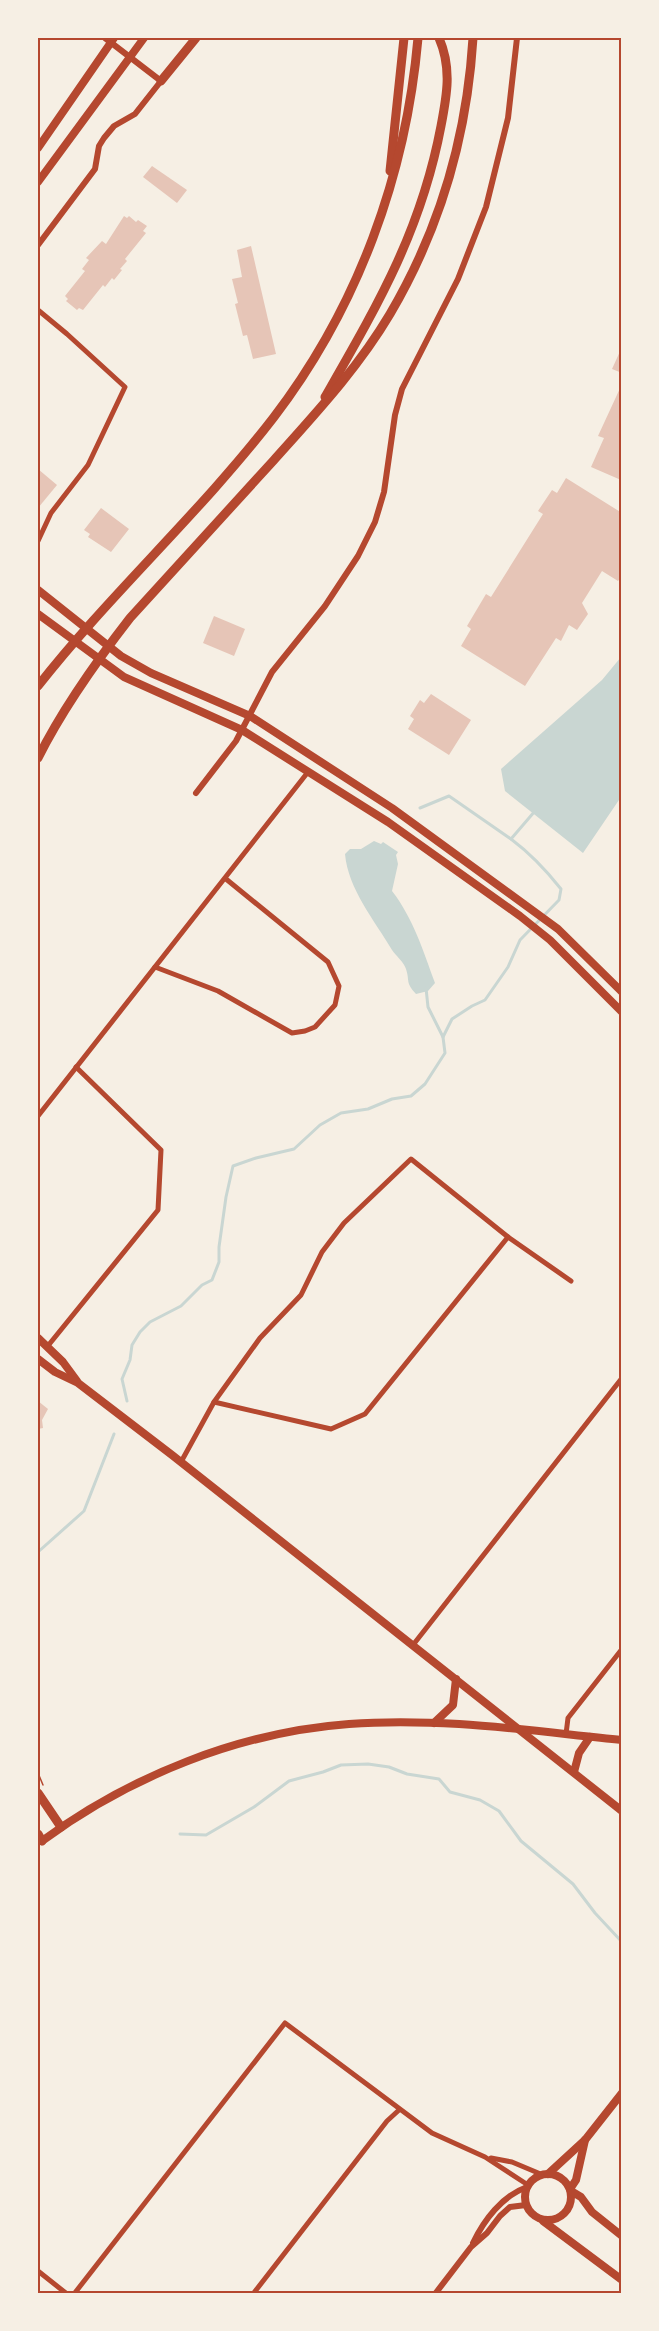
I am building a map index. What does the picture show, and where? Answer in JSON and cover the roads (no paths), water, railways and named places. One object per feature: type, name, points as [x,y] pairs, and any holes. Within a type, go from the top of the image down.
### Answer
[{"type":"highway","points":[[38,182],[144,38]]},
{"type":"highway","points":[[161,81],[196,38]]},
{"type":"highway","points":[[387,201],[404,38]]},
{"type":"highway","points":[[38,686],[54,665],[235,464],[290,396],[320,349],[371,247],[387,201],[406,125],[418,38]]},
{"type":"highway","points":[[315,414],[381,300],[406,248],[418,212],[439,137],[448,77],[447,61],[439,38]]},
{"type":"highway","points":[[38,758],[60,715],[130,618],[343,382],[380,330],[417,265],[442,202],[460,138],[471,71],[473,38]]},
{"type":"highway","points":[[38,148],[110,39]]},
{"type":"highway","points":[[38,1793],[61,1827]]},
{"type":"main road","points":[[38,590],[121,656],[151,674],[250,716],[357,784],[529,906],[558,929],[621,992]]},
{"type":"main road","points":[[38,614],[124,677],[242,730],[388,822],[550,940],[621,1012]]},
{"type":"main road","points":[[349,797],[357,784]]},
{"type":"main road","points":[[594,984],[604,974]]},
{"type":"main road","points":[[38,1338],[63,1362],[78,1383]]},
{"type":"main road","points":[[38,1359],[56,1372],[78,1383],[180,1462],[621,1811]]},
{"type":"main road","points":[[434,1723],[453,1705],[456,1679]]},
{"type":"main road","points":[[39,1840],[111,1797],[151,1777],[234,1747],[273,1736],[328,1726],[434,1723],[621,1740]]},
{"type":"main road","points":[[574,1772],[579,1753],[590,1737]]},
{"type":"main road","points":[[621,2094],[585,2140],[545,2174],[536,2178],[528,2186],[525,2196],[526,2205],[532,2214],[621,2280]]},
{"type":"main road","points":[[542,2220],[554,2220],[565,2214],[571,2203],[570,2190],[576,2180],[585,2140]]},
{"type":"main road","points":[[545,2174],[560,2177],[570,2190],[581,2197],[592,2212],[621,2236]]},
{"type":"street","points":[[196,793],[242,730],[272,672],[325,606],[358,556],[375,522],[384,492],[395,415],[402,389],[458,279],[486,207],[508,118],[517,38]]},
{"type":"street","points":[[38,245],[95,169],[99,146],[104,138],[114,126],[135,114],[161,81],[110,39]]},
{"type":"street","points":[[38,310],[125,387],[88,465],[51,513],[38,541]]},
{"type":"street","points":[[38,1116],[308,772]]},
{"type":"street","points":[[155,967],[218,991],[292,1033],[315,1027],[335,1005],[339,986],[328,962],[226,879]]},
{"type":"street","points":[[47,1347],[158,1210],[161,1150],[76,1067]]},
{"type":"street","points":[[180,1462],[214,1402],[260,1338],[301,1295],[322,1252],[344,1223],[411,1160],[508,1237],[571,1281]]},
{"type":"street","points":[[214,1402],[331,1429],[365,1414],[508,1237]]},
{"type":"street","points":[[413,1645],[621,1378]]},
{"type":"street","points":[[566,1734],[568,1718],[621,1649]]},
{"type":"street","points":[[74,2294],[285,2023],[432,2133],[486,2157],[528,2186]]},
{"type":"street","points":[[253,2294],[387,2121],[399,2110]]},
{"type":"street","points":[[486,2157],[512,2162],[545,2174]]},
{"type":"street","points":[[471,2247],[479,2230],[498,2206],[517,2190],[528,2186]]},
{"type":"street","points":[[435,2294],[471,2247],[510,2207],[526,2205]]},
{"type":"street","points":[[38,2271],[67,2294]]},
{"type":"waterway","points":[[420,808],[449,796],[511,839]]},
{"type":"waterway","points":[[127,1401],[122,1379],[130,1360],[132,1345],[140,1332],[150,1322],[181,1306],[202,1285],[212,1280],[219,1262],[226,1197],[233,1166],[294,1149],[320,1125],[341,1113],[368,1109],[392,1099],[411,1096],[425,1084],[445,1053],[443,1037],[452,1019],[485,1000],[508,967],[520,940],[559,900],[561,889],[550,875],[511,839],[535,811]]},
{"type":"waterway","points":[[426,988],[428,1007],[443,1037]]},
{"type":"waterway","points":[[38,1552],[84,1511],[114,1434]]},
{"type":"waterway","points":[[180,1834],[206,1835],[254,1807],[289,1781],[341,1765],[368,1764],[439,1779],[450,1792],[480,1800],[499,1811],[521,1841],[573,1884],[595,1913],[622,1942]]}]
